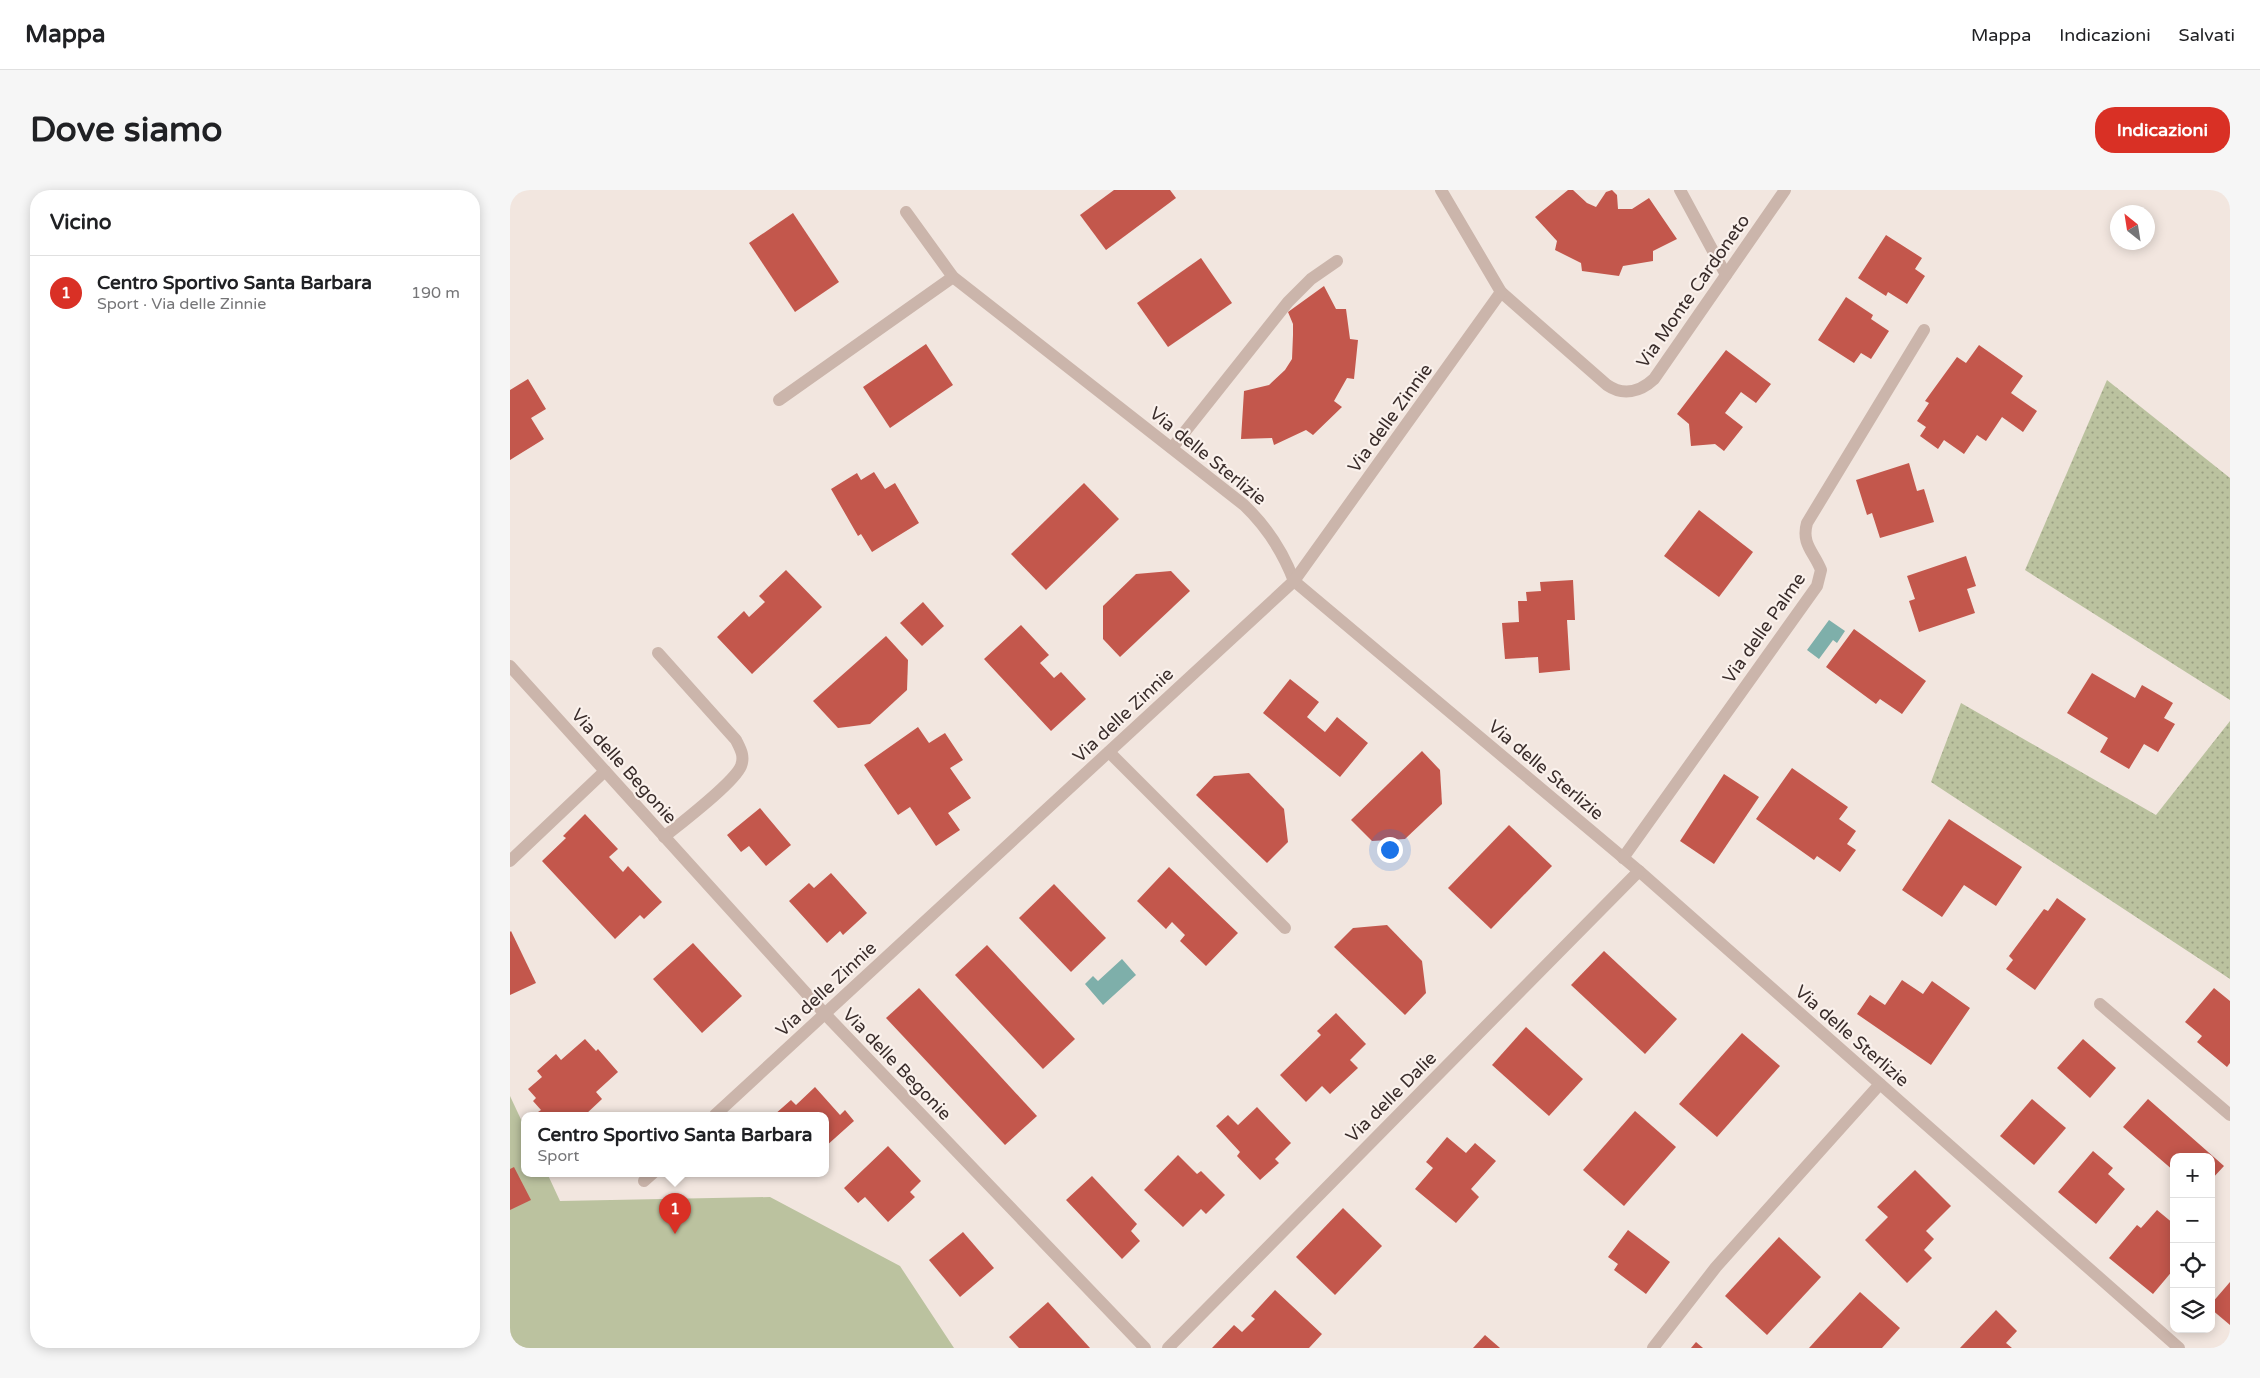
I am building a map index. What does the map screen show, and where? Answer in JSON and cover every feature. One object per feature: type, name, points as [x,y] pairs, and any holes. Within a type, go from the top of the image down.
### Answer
[{"type":"street","name":"Via Monte Cardoneto","points":[[1441,190],[1501,292],[1607,385],[1621,392],[1642,388],[1654,379],[1785,190]]},
{"type":"street","points":[[1680,190],[1726,275]]},
{"type":"street","name":"Via delle Sterlizie","points":[[906,212],[953,277],[1251,512],[1280,550],[1294,581],[1623,858],[2179,1348]]},
{"type":"street","points":[[1172,448],[1288,302],[1311,279],[1337,261]]},
{"type":"street","points":[[779,400],[953,277]]},
{"type":"street","name":"Via delle Zinnie","points":[[718,1112],[1294,581],[1501,292]]},
{"type":"street","name":"Via delle Palme","points":[[1623,858],[1816,586],[1821,570],[1805,541],[1804,532],[1807,524],[1924,330]]},
{"type":"street","points":[[658,653],[736,740],[743,759],[740,767],[729,782],[664,837]]},
{"type":"street","name":"Via delle Begonie","points":[[510,666],[824,1014],[1145,1348]]},
{"type":"street","points":[[1109,752],[1285,928]]},
{"type":"street","points":[[510,860],[605,771]]},
{"type":"street","name":"Via delle Dalie","points":[[1168,1348],[1639,872]]},
{"type":"street","points":[[2100,1004],[2230,1115]]},
{"type":"street","points":[[1653,1348],[1716,1267],[1880,1084]]},
{"type":"green space","points":[[2107,380],[2230,478],[2230,700],[2025,570]]},
{"type":"green space","points":[[1961,703],[2156,815],[2230,721],[2230,979],[1931,782]]},
{"type":"green space","points":[[510,1096],[521,1119],[521,1177],[549,1177],[560,1201],[770,1197],[900,1266],[954,1348],[510,1348]]},
{"type":"water","points":[[1829,620],[1845,631],[1837,643],[1833,640],[1819,659],[1807,650]]},
{"type":"water","points":[[1122,959],[1136,975],[1103,1005],[1085,984],[1093,976],[1098,981]]},
{"type":"building","points":[[1114,190],[1170,190],[1176,198],[1106,250],[1080,215]]},
{"type":"building","points":[[1568,190],[1573,190],[1587,203],[1596,207],[1606,192],[1612,190],[1617,195],[1618,209],[1632,209],[1649,198],[1677,239],[1653,251],[1653,261],[1623,266],[1619,276],[1582,271],[1581,263],[1555,250],[1557,241],[1535,217]]},
{"type":"building","points":[[793,213],[839,282],[795,312],[749,243]]},
{"type":"building","points":[[1886,235],[1922,258],[1915,269],[1925,276],[1907,304],[1888,292],[1886,296],[1858,278]]},
{"type":"building","points":[[1201,258],[1232,303],[1168,347],[1137,303]]},
{"type":"building","points":[[1324,286],[1336,309],[1346,309],[1350,339],[1358,340],[1354,379],[1347,378],[1334,401],[1342,407],[1313,435],[1306,430],[1274,445],[1272,438],[1241,439],[1244,391],[1269,385],[1285,370],[1292,359],[1293,324],[1288,312]]},
{"type":"building","points":[[1846,297],[1873,315],[1871,319],[1889,331],[1871,359],[1861,353],[1854,363],[1818,340]]},
{"type":"building","points":[[926,344],[953,385],[890,428],[863,387]]},
{"type":"building","points":[[1979,345],[2023,376],[2011,393],[2037,411],[2023,432],[2002,417],[1986,441],[1977,435],[1964,454],[1944,440],[1938,449],[1920,436],[1926,427],[1917,421],[1929,403],[1925,401],[1957,357],[1966,363]]},
{"type":"building","points":[[1726,350],[1771,384],[1756,403],[1741,392],[1725,413],[1743,427],[1724,451],[1715,444],[1691,446],[1689,424],[1677,414]]},
{"type":"building","points":[[528,379],[546,409],[531,418],[544,439],[510,460],[510,390]]},
{"type":"building","points":[[1909,463],[1917,491],[1924,489],[1934,522],[1880,538],[1872,513],[1867,515],[1856,480]]},
{"type":"building","points":[[874,472],[885,489],[895,483],[919,523],[872,552],[861,534],[858,536],[831,489],[857,473],[861,480]]},
{"type":"building","points":[[1084,483],[1119,519],[1046,590],[1011,554]]},
{"type":"building","points":[[1699,510],[1753,552],[1719,597],[1664,556]]},
{"type":"building","points":[[1966,556],[1976,586],[1967,589],[1975,613],[1919,632],[1909,601],[1915,599],[1907,576]]},
{"type":"building","points":[[786,570],[822,607],[752,674],[717,637],[744,611],[749,617],[765,602],[759,596]]},
{"type":"building","points":[[1171,571],[1190,591],[1120,657],[1103,639],[1103,606],[1136,574]]},
{"type":"building","points":[[1573,580],[1575,620],[1567,620],[1570,670],[1539,673],[1538,657],[1505,659],[1502,623],[1519,622],[1518,601],[1527,601],[1526,592],[1541,591],[1540,582]]},
{"type":"building","points":[[923,602],[944,626],[922,646],[900,623]]},
{"type":"building","points":[[1021,625],[1049,655],[1040,663],[1054,678],[1061,672],[1086,699],[1051,731],[984,659]]},
{"type":"building","points":[[1854,629],[1926,681],[1902,714],[1880,699],[1876,704],[1826,667]]},
{"type":"building","points":[[886,636],[908,660],[907,690],[870,724],[838,728],[813,701]]},
{"type":"building","points":[[2092,673],[2135,698],[2142,685],[2173,703],[2164,718],[2175,724],[2158,752],[2144,744],[2129,769],[2100,752],[2108,738],[2067,713]]},
{"type":"building","points":[[1290,679],[1319,702],[1307,717],[1325,732],[1337,717],[1368,743],[1340,777],[1263,713]]},
{"type":"building","points":[[918,727],[929,743],[945,733],[963,760],[950,768],[971,798],[948,813],[960,830],[936,846],[910,807],[898,815],[864,765]]},
{"type":"building","points":[[1422,751],[1440,770],[1442,804],[1405,839],[1372,841],[1351,820]]},
{"type":"building","points":[[1792,768],[1848,807],[1839,819],[1856,831],[1847,844],[1856,850],[1840,872],[1817,856],[1814,860],[1756,819]]},
{"type":"building","points":[[1249,773],[1284,809],[1288,842],[1267,863],[1196,795],[1214,776]]},
{"type":"building","points":[[1724,774],[1759,797],[1714,864],[1680,841]]},
{"type":"building","points":[[760,808],[791,845],[766,866],[749,846],[741,852],[727,835]]},
{"type":"building","points":[[585,814],[618,849],[609,857],[623,872],[628,866],[662,902],[644,919],[640,915],[615,939],[542,861],[566,838],[563,836]]},
{"type":"building","points":[[1949,819],[2022,867],[1996,906],[1964,885],[1942,917],[1902,890]]},
{"type":"building","points":[[1509,825],[1552,866],[1491,929],[1448,888]]},
{"type":"building","points":[[1169,867],[1238,933],[1206,966],[1180,941],[1185,935],[1172,922],[1166,929],[1137,901]]},
{"type":"building","points":[[831,873],[867,913],[843,935],[840,931],[827,943],[789,901],[809,883],[814,888]]},
{"type":"building","points":[[1054,884],[1106,938],[1071,972],[1019,918]]},
{"type":"building","points":[[2057,898],[2086,919],[2035,990],[2006,969],[2013,960],[2009,956],[2044,909],[2048,911]]},
{"type":"building","points":[[1387,925],[1422,961],[1426,993],[1405,1015],[1334,947],[1353,928]]},
{"type":"building","points":[[510,932],[536,983],[510,995]]},
{"type":"building","points":[[693,943],[742,996],[702,1033],[653,979]]},
{"type":"building","points":[[987,945],[1075,1039],[1043,1069],[955,975]]},
{"type":"building","points":[[1604,951],[1677,1019],[1645,1054],[1571,985]]},
{"type":"building","points":[[1902,980],[1923,994],[1932,981],[1970,1008],[1931,1065],[1857,1014],[1870,995],[1885,1005]]},
{"type":"building","points":[[919,988],[1037,1116],[1005,1145],[886,1018]]},
{"type":"building","points":[[2214,988],[2230,1001],[2230,1063],[2227,1067],[2197,1042],[2202,1036],[2185,1022]]},
{"type":"building","points":[[1336,1013],[1366,1044],[1350,1060],[1358,1068],[1330,1094],[1322,1086],[1306,1102],[1280,1075],[1321,1035],[1317,1031]]},
{"type":"building","points":[[1526,1027],[1583,1079],[1549,1116],[1492,1065]]},
{"type":"building","points":[[1742,1033],[1780,1066],[1717,1137],[1679,1104]]},
{"type":"building","points":[[585,1039],[596,1051],[598,1049],[618,1072],[596,1092],[602,1099],[588,1112],[538,1112],[541,1110],[533,1101],[536,1098],[528,1089],[542,1077],[537,1071],[556,1054],[561,1060]]},
{"type":"building","points":[[2083,1039],[2116,1068],[2090,1098],[2057,1068]]},
{"type":"building","points":[[815,1087],[840,1115],[845,1110],[854,1121],[829,1143],[829,1112],[777,1112],[791,1100],[796,1105]]},
{"type":"building","points":[[2032,1099],[2066,1128],[2034,1165],[2000,1136]]},
{"type":"building","points":[[2148,1099],[2209,1153],[2170,1153],[2170,1168],[2123,1127]]},
{"type":"building","points":[[1257,1107],[1291,1143],[1275,1159],[1279,1163],[1260,1180],[1237,1156],[1240,1152],[1216,1126],[1228,1115],[1238,1125]]},
{"type":"building","points":[[1635,1111],[1676,1147],[1624,1206],[1583,1170]]},
{"type":"building","points":[[1447,1137],[1466,1153],[1475,1143],[1496,1161],[1471,1189],[1479,1197],[1456,1223],[1415,1189],[1433,1168],[1426,1162]]},
{"type":"building","points":[[888,1146],[921,1181],[910,1192],[915,1197],[888,1222],[865,1197],[858,1203],[844,1188]]},
{"type":"building","points":[[2093,1151],[2113,1168],[2108,1174],[2125,1189],[2096,1224],[2058,1192]]},
{"type":"building","points":[[1178,1155],[1197,1174],[1201,1171],[1225,1195],[1206,1214],[1201,1209],[1183,1227],[1144,1190]]},
{"type":"building","points":[[2215,1158],[2224,1166],[2215,1176]]},
{"type":"building","points":[[514,1167],[531,1200],[510,1210],[510,1169]]},
{"type":"building","points":[[1915,1170],[1951,1206],[1926,1231],[1934,1239],[1924,1250],[1932,1258],[1907,1283],[1865,1240],[1888,1217],[1877,1207]]},
{"type":"building","points":[[1092,1176],[1137,1224],[1131,1231],[1140,1241],[1122,1259],[1066,1200]]},
{"type":"building","points":[[1343,1208],[1382,1246],[1335,1295],[1296,1257]]},
{"type":"building","points":[[2157,1210],[2170,1221],[2170,1274],[2153,1294],[2109,1258],[2137,1225],[2141,1228]]},
{"type":"building","points":[[1628,1230],[1670,1262],[1646,1294],[1614,1270],[1618,1264],[1608,1257]]},
{"type":"building","points":[[963,1232],[994,1268],[960,1297],[929,1260]]},
{"type":"building","points":[[1779,1237],[1821,1277],[1767,1335],[1725,1296]]},
{"type":"building","points":[[2230,1282],[2230,1325],[2215,1312],[2215,1299]]},
{"type":"building","points":[[1275,1290],[1322,1334],[1309,1348],[1212,1348],[1234,1325],[1242,1332],[1255,1319],[1251,1316]]},
{"type":"building","points":[[1860,1292],[1900,1328],[1882,1348],[1809,1348]]},
{"type":"building","points":[[1048,1302],[1090,1348],[1019,1348],[1009,1337]]},
{"type":"building","points":[[1996,1310],[2017,1331],[2006,1343],[2012,1348],[1960,1348]]},
{"type":"building","points":[[1485,1335],[1500,1348],[1473,1348]]},
{"type":"building","points":[[1696,1342],[1703,1348],[1691,1348]]},
{"type":"place","name":"Centro Sportivo Santa Barbara","points":[[675,1234]]}]
